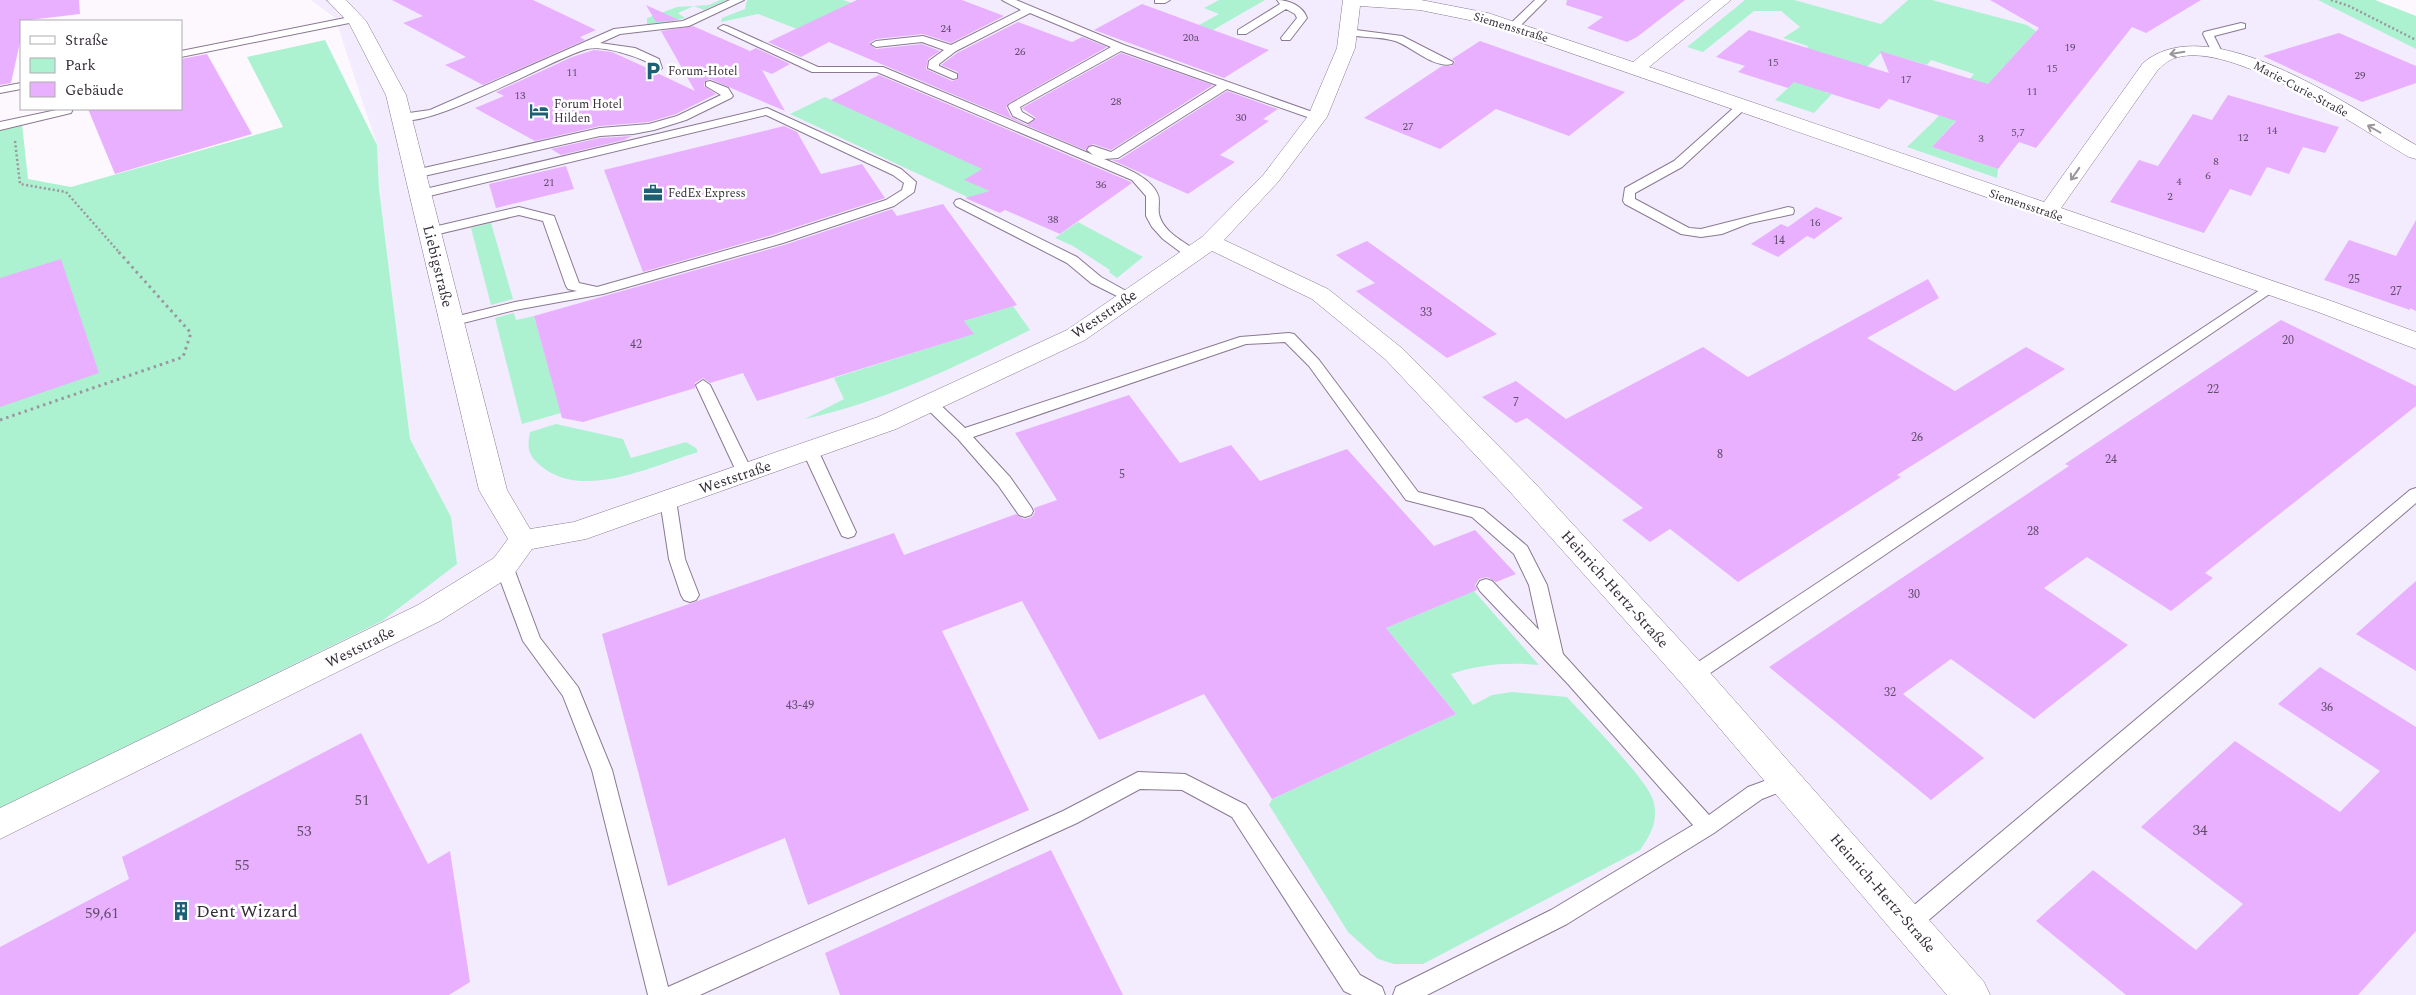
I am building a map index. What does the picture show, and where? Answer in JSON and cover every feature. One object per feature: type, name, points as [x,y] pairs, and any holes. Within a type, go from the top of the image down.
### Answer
[{"type":"street","name":"Liebigstraße","points":[[336,0],[355,19],[396,95],[492,490],[523,540]]},
{"type":"street","name":"Siemensstraße","points":[[1352,0],[1420,5],[1488,18],[2269,288],[2326,306],[2416,341]]},
{"type":"street","name":"Weststraße","points":[[0,824],[429,613],[504,566],[523,540],[576,532],[887,424],[1076,335],[1201,248],[1270,178],[1317,117],[1346,48],[1352,0]]},
{"type":"street","points":[[1637,68],[1722,0]]},
{"type":"street","name":"Marie-Curie-Straße","points":[[2048,212],[2150,67],[2164,56],[2177,52],[2218,54],[2270,70],[2416,153]]},
{"type":"street","name":"Heinrich-Hertz-Straße","points":[[1201,248],[1320,294],[1394,354],[1522,487],[1693,675],[1971,995]]},
{"type":"lane","points":[[402,117],[433,113],[619,30],[685,24],[739,0]]},
{"type":"lane","points":[[1007,0],[1120,47],[1317,117]]},
{"type":"lane","points":[[1513,27],[1541,0]]},
{"type":"lane","points":[[1242,32],[1284,3],[1300,12],[1302,18],[1286,38]]},
{"type":"lane","points":[[953,76],[934,68],[933,63],[952,49],[1030,9]]},
{"type":"lane","points":[[182,54],[355,19]]},
{"type":"lane","points":[[2218,54],[2208,34],[2241,26]]},
{"type":"lane","points":[[723,28],[816,70],[879,69],[1136,177],[1152,195],[1150,207],[1156,227],[1201,248]]},
{"type":"lane","points":[[1348,32],[1398,38],[1426,54],[1448,62]]},
{"type":"lane","points":[[876,44],[923,39],[952,49]]},
{"type":"lane","points":[[587,45],[631,50],[655,61],[656,68],[653,71]]},
{"type":"lane","points":[[1028,119],[1016,114],[1014,106],[1120,47]]},
{"type":"lane","points":[[418,184],[600,132],[626,134],[665,124],[709,106],[727,96],[724,90],[710,84]]},
{"type":"lane","points":[[1070,140],[1106,156],[1114,155],[1227,84]]},
{"type":"lane","points":[[0,90],[20,86]]},
{"type":"lane","points":[[1742,106],[1678,164],[1629,191],[1630,201],[1686,231],[1701,233],[1718,231],[1746,220],[1788,211]]},
{"type":"lane","points":[[0,126],[67,110]]},
{"type":"lane","points":[[418,184],[767,111],[898,172],[910,182],[908,192],[890,203],[778,240],[598,291],[515,306],[452,322]]},
{"type":"lane","points":[[960,203],[1072,260],[1096,280],[1130,297]]},
{"type":"lane","points":[[430,232],[519,211],[549,219],[573,286],[598,291]]},
{"type":"lane","points":[[1693,675],[2269,288]]},
{"type":"lane","points":[[963,436],[1005,419],[1245,340],[1289,337],[1314,363],[1412,496],[1477,512],[1520,550],[1538,585],[1554,656]]},
{"type":"lane","points":[[703,385],[745,473]]},
{"type":"lane","points":[[929,403],[963,436],[1004,481],[1024,511]]},
{"type":"lane","points":[[810,450],[848,532]]},
{"type":"lane","points":[[1909,923],[2416,494]]},
{"type":"lane","points":[[668,500],[677,559],[690,595]]},
{"type":"lane","points":[[504,566],[532,641],[571,692],[602,770],[659,995]]},
{"type":"lane","points":[[1486,586],[1554,656],[1707,827]]},
{"type":"lane","points":[[675,995],[1070,817],[1138,780],[1185,782],[1239,811],[1352,983],[1374,995]]},
{"type":"lane","points":[[1404,995],[1559,917],[1707,827],[1755,793],[1786,781]]},
{"type":"path","points":[[2331,0],[2349,6],[2416,40]]},
{"type":"path","points":[[0,420],[183,356],[191,333],[66,192],[20,184],[14,123]]},
{"type":"shaded area","points":[[311,0],[2318,0],[2416,49],[2416,995],[0,995],[0,809],[382,621],[451,517],[410,439],[379,189],[377,145],[335,18]]},
{"type":"green space","points":[[720,0],[727,0],[704,10],[694,6],[678,13],[685,18],[647,27],[647,18],[677,7],[709,5]]},
{"type":"green space","points":[[747,0],[843,0],[855,4],[805,32],[758,14],[721,22],[722,18],[745,9]]},
{"type":"green space","points":[[1219,0],[1265,0],[1213,30],[1199,25],[1219,14],[1204,8]]},
{"type":"green space","points":[[1745,0],[1794,0],[1881,24],[1908,0],[1932,0],[2027,25],[2036,31],[1932,147],[1998,169],[1997,178],[1907,147],[1934,121],[1974,74],[1931,60],[1927,65],[1882,52],[1848,86],[1824,92],[1832,94],[1814,113],[1775,100],[1788,88],[1808,46],[1783,38],[1800,27],[1781,11],[1754,11],[1703,52],[1687,47]]},
{"type":"green space","points":[[2318,0],[2375,0],[2416,16],[2416,49]]},
{"type":"green space","points":[[325,40],[377,145],[379,189],[410,439],[451,517],[457,564],[382,621],[0,809],[0,129],[22,124],[28,179],[71,187],[283,127],[247,57]]},
{"type":"green space","points":[[825,97],[1008,180],[976,201],[790,114]]},
{"type":"green space","points":[[1078,222],[1143,257],[1117,278],[1109,272],[1110,270],[1073,246],[1055,238]]},
{"type":"green space","points":[[491,223],[513,299],[491,305],[471,228]]},
{"type":"green space","points":[[1013,306],[1030,330],[976,357],[920,381],[864,403],[805,419],[844,399],[834,378],[973,334],[964,321]]},
{"type":"green space","points":[[514,313],[516,320],[534,316],[561,413],[522,424],[495,318]]},
{"type":"green space","points":[[556,424],[623,439],[631,458],[686,442],[696,448],[698,452],[618,477],[597,481],[576,481],[558,476],[541,466],[531,455],[530,432]]},
{"type":"green space","points":[[1474,591],[1539,665],[1495,665],[1451,674],[1473,705],[1492,695],[1512,692],[1567,697],[1614,748],[1648,790],[1655,807],[1653,826],[1648,839],[1640,850],[1423,964],[1394,964],[1378,959],[1348,932],[1269,805],[1272,799],[1456,714],[1386,628]]},
{"type":"building","points":[[0,0],[79,0],[80,14],[20,20],[20,42],[11,83],[0,85]]},
{"type":"building","points":[[392,0],[533,0],[596,30],[580,37],[585,40],[483,85],[445,65],[466,57],[403,23],[423,16]]},
{"type":"building","points":[[857,0],[962,0],[1004,16],[951,43],[923,34],[876,39],[869,43],[876,49],[922,44],[940,51],[928,59],[926,69],[952,81],[958,79],[958,72],[941,65],[957,53],[1018,22],[1072,42],[1082,37],[1107,47],[1009,103],[1006,107],[1011,117],[1027,125],[1036,118],[1022,108],[1121,53],[1213,85],[1111,150],[1093,144],[1085,150],[829,42],[801,57],[768,42]]},
{"type":"building","points":[[1567,0],[1685,0],[1637,37],[1627,42],[1587,28],[1603,17],[1566,5]]},
{"type":"building","points":[[1990,0],[2201,0],[2146,33],[2132,27],[2036,148],[2019,142],[1998,169],[1932,147],[1956,121],[1889,99],[1879,109],[1794,82],[1788,88],[1738,72],[1745,66],[1716,57],[1749,30],[1889,73],[1880,51],[1988,84],[2039,28]]},
{"type":"building","points":[[1142,4],[1269,50],[1224,78],[1094,30]]},
{"type":"building","points":[[646,5],[679,20],[656,22]]},
{"type":"building","points":[[693,26],[750,51],[756,48],[790,64],[772,74],[762,70],[785,111],[710,79],[705,81],[704,86],[716,94],[676,114],[649,122],[600,126],[535,141],[475,108],[504,96],[496,92],[572,57],[594,50],[612,52],[647,68],[645,71],[648,74],[659,74],[695,91],[661,31]]},
{"type":"building","points":[[2339,33],[2416,66],[2416,83],[2362,102],[2263,56]]},
{"type":"building","points":[[1480,41],[1625,92],[1569,136],[1496,109],[1440,149],[1364,118],[1442,66],[1452,66],[1455,61],[1452,59]]},
{"type":"building","points":[[207,54],[252,134],[115,174],[88,110],[182,110],[182,59]]},
{"type":"building","points":[[879,75],[1132,183],[1060,234],[1005,210],[1000,213],[965,198],[990,191],[964,180],[982,169],[831,100]]},
{"type":"building","points":[[1227,91],[1278,109],[1263,119],[1269,121],[1220,155],[1235,162],[1188,194],[1112,160],[1119,160]]},
{"type":"building","points":[[2228,95],[2339,127],[2325,153],[2303,147],[2289,174],[2267,167],[2251,196],[2230,189],[2204,233],[2110,202],[2139,160],[2158,166],[2193,114],[2212,120]]},
{"type":"building","points":[[784,126],[797,132],[821,174],[862,164],[885,198],[772,235],[643,272],[604,170]]},
{"type":"building","points":[[632,136],[624,140],[561,155],[551,149],[600,138]]},
{"type":"building","points":[[566,166],[574,189],[496,208],[489,184]]},
{"type":"building","points":[[943,204],[1017,305],[964,321],[974,334],[757,401],[743,373],[710,383],[703,378],[695,383],[695,388],[583,422],[562,418],[534,316],[784,245],[892,209],[897,216]]},
{"type":"building","points":[[1816,207],[1843,218],[1814,239],[1807,236],[1778,257],[1751,244],[1781,224],[1788,227]]},
{"type":"building","points":[[2416,220],[2416,311],[2324,280],[2349,240],[2396,256]]},
{"type":"building","points":[[1367,241],[1497,334],[1447,358],[1356,291],[1375,283],[1336,255]]},
{"type":"building","points":[[61,259],[99,373],[0,407],[0,278]]},
{"type":"building","points":[[1928,279],[1939,298],[1867,338],[1955,391],[2026,347],[2065,369],[1897,475],[1901,477],[1738,582],[1670,529],[1650,542],[1622,520],[1643,508],[1527,418],[1516,423],[1482,397],[1516,381],[1566,419],[1703,347],[1748,377]]},
{"type":"building","points":[[2281,320],[2416,386],[2416,406],[2205,573],[2213,578],[2171,611],[2087,557],[2044,588],[2128,645],[2034,719],[1951,659],[1903,694],[1984,758],[1931,800],[1769,667],[2069,466],[2065,464]]},
{"type":"building","points":[[1129,395],[1180,463],[1231,445],[1260,481],[1347,449],[1434,546],[1475,530],[1516,574],[1496,582],[1487,577],[1479,579],[1475,585],[1477,590],[1386,628],[1456,714],[1272,799],[1204,694],[1099,740],[1022,601],[942,631],[1029,810],[808,905],[785,838],[668,886],[602,634],[894,533],[904,555],[1016,514],[1024,519],[1032,517],[1035,512],[1034,508],[1057,500],[1015,433]]},
{"type":"building","points":[[2416,581],[2416,671],[2356,634]]},
{"type":"building","points":[[2320,667],[2416,727],[2416,931],[2358,995],[2126,995],[2036,921],[2093,870],[2196,950],[2243,904],[2141,827],[2235,741],[2340,812],[2380,771],[2278,704]]},
{"type":"building","points":[[361,733],[428,864],[450,851],[470,982],[449,995],[0,995],[0,947],[129,879],[122,857]]},
{"type":"building","points":[[1051,850],[1123,995],[840,995],[825,953]]},
{"type":"place","name":"Forum-Hotel","points":[[653,71]]},
{"type":"place","name":"Forum Hotel Hilden","points":[[539,111]]},
{"type":"place","name":"FedEx Express","points":[[653,193]]},
{"type":"place","name":"Dent Wizard","points":[[181,911]]}]
